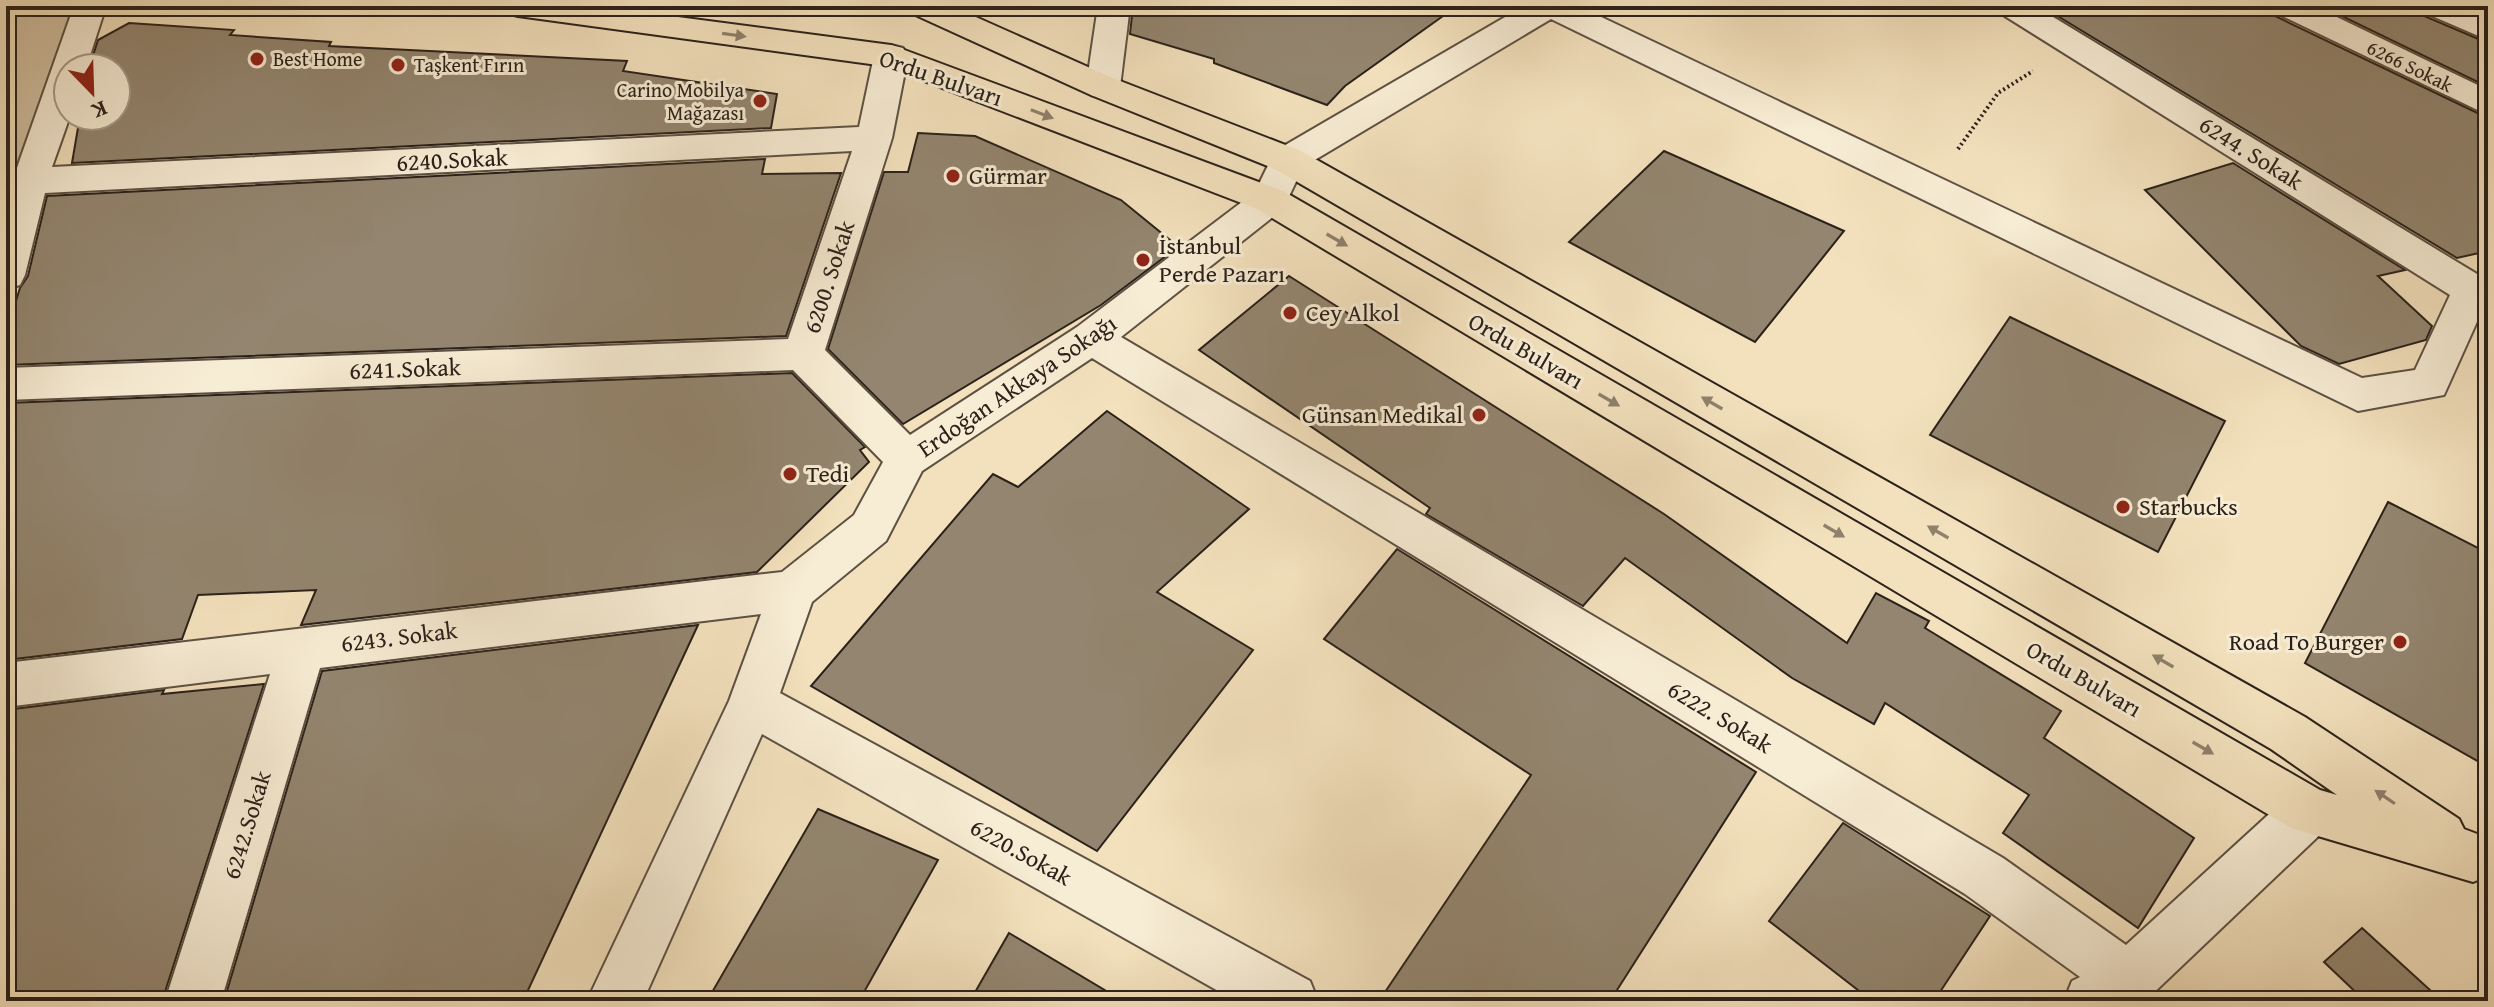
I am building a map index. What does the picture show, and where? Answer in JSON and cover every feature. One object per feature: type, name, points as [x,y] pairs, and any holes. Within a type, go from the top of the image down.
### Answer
[{"type":"main road","name":"Ordu Bulvarı","points":[[518,6],[891,56],[1270,200],[2309,811],[2480,861]]},
{"type":"main road","name":"Ordu Bulvarı","points":[[923,6],[1103,87],[1288,160],[2288,733],[2480,861]]},
{"type":"street","points":[[74,52],[90,6]]},
{"type":"street","points":[[1103,87],[1114,6]]},
{"type":"street","points":[[1288,160],[1550,6],[2358,395],[2429,384],[2483,293]]},
{"type":"street","name":"6244. Sokak","points":[[2012,6],[2483,293]]},
{"type":"street","name":"6266 Sokak","points":[[2288,6],[2488,104]]},
{"type":"street","points":[[2437,6],[2488,30]]},
{"type":"street","name":"6200. Sokak","points":[[891,56],[874,138],[803,354],[907,459]]},
{"type":"street","points":[[6,275],[29,181],[52,116]]},
{"type":"street","name":"6240.Sokak","points":[[29,181],[874,138]]},
{"type":"street","name":"Erdoğan Akkaya Sokağı","points":[[793,590],[870,528],[907,459],[1091,338],[1270,200],[1288,160]]},
{"type":"street","name":"6222. Sokak","points":[[1091,338],[1984,876],[2111,991],[2309,811]]},
{"type":"street","name":"6241.Sokak","points":[[6,384],[803,354]]},
{"type":"street","points":[[615,1001],[752,703],[793,590]]},
{"type":"street","name":"6243. Sokak","points":[[6,685],[793,590]]},
{"type":"street","name":"6242.Sokak","points":[[193,1001],[302,649]]},
{"type":"street","name":"6220.Sokak","points":[[752,703],[1258,993]]},
{"type":"path","points":[[1929,188],[1998,93],[2074,44]]},
{"type":"shaded area","points":[[11,6],[75,6],[61,52],[52,52],[52,80],[6,228],[6,12]]},
{"type":"building","points":[[1133,6],[1457,6],[1345,86],[1327,105],[1214,63],[1214,59],[1130,34]]},
{"type":"building","points":[[2041,6],[2269,6],[2275,16],[2488,118],[2488,251],[2457,258]]},
{"type":"building","points":[[2321,6],[2418,7],[2424,16],[2488,43],[2488,87]]},
{"type":"building","points":[[129,23],[234,30],[230,35],[331,42],[329,46],[627,61],[623,71],[777,94],[771,128],[72,163],[77,132],[132,132],[132,52],[94,52],[98,40]]},
{"type":"building","points":[[918,133],[975,136],[1121,200],[1170,240],[1170,253],[1101,305],[903,424],[828,349],[884,172],[908,172]]},
{"type":"building","points":[[1664,151],[1844,231],[1755,342],[1569,242]]},
{"type":"building","points":[[765,159],[762,174],[841,173],[786,336],[6,365],[6,333],[20,288],[28,276],[47,196]]},
{"type":"building","points":[[2233,163],[2405,270],[2378,276],[2432,326],[2426,340],[2339,364],[2301,346],[2145,190]]},
{"type":"building","points":[[1289,276],[1664,514],[1847,643],[1876,593],[1929,621],[1925,628],[2061,711],[2044,738],[2194,838],[2138,928],[2003,833],[2029,795],[1885,703],[1874,724],[1792,678],[1625,558],[1583,606],[1426,514],[1430,508],[1199,350]]},
{"type":"building","points":[[2010,317],[2225,421],[2158,552],[1930,435]]},
{"type":"building","points":[[792,373],[865,447],[860,450],[869,462],[757,572],[301,625],[316,590],[198,595],[182,639],[6,660],[6,403]]},
{"type":"building","points":[[1107,411],[1249,509],[1157,592],[1253,650],[1097,851],[811,686],[993,474],[1018,487]]},
{"type":"building","points":[[2388,502],[2488,553],[2488,767],[2305,663]]},
{"type":"building","points":[[1397,549],[1756,772],[1610,1001],[1379,1001],[1531,775],[1324,639]]},
{"type":"building","points":[[698,625],[523,1001],[224,1001],[322,671]]},
{"type":"building","points":[[264,684],[162,1001],[6,1001],[6,710],[164,690],[162,694]]},
{"type":"building","points":[[818,809],[938,860],[859,1001],[707,1001]]},
{"type":"building","points":[[1843,823],[1990,916],[1934,1001],[1872,1001],[1769,921]]},
{"type":"building","points":[[2362,928],[2442,1001],[2365,1001],[2324,962]]},
{"type":"building","points":[[1009,933],[1123,1001],[970,1001]]},
{"type":"place","name":"Best Home","points":[[257,59]]},
{"type":"place","name":"Taşkent Fırın","points":[[398,65]]},
{"type":"place","name":"Carino Mobilya Mağazası","points":[[760,101]]},
{"type":"place","name":"Gürmar","points":[[953,176]]},
{"type":"place","name":"İstanbul Perde Pazarı","points":[[1143,260]]},
{"type":"place","name":"Cey Alkol","points":[[1290,313]]},
{"type":"place","name":"Günsan Medikal","points":[[1479,415]]},
{"type":"place","name":"Tedi","points":[[790,474]]},
{"type":"place","name":"Starbucks","points":[[2123,507]]},
{"type":"place","name":"Road To Burger","points":[[2400,642]]}]
